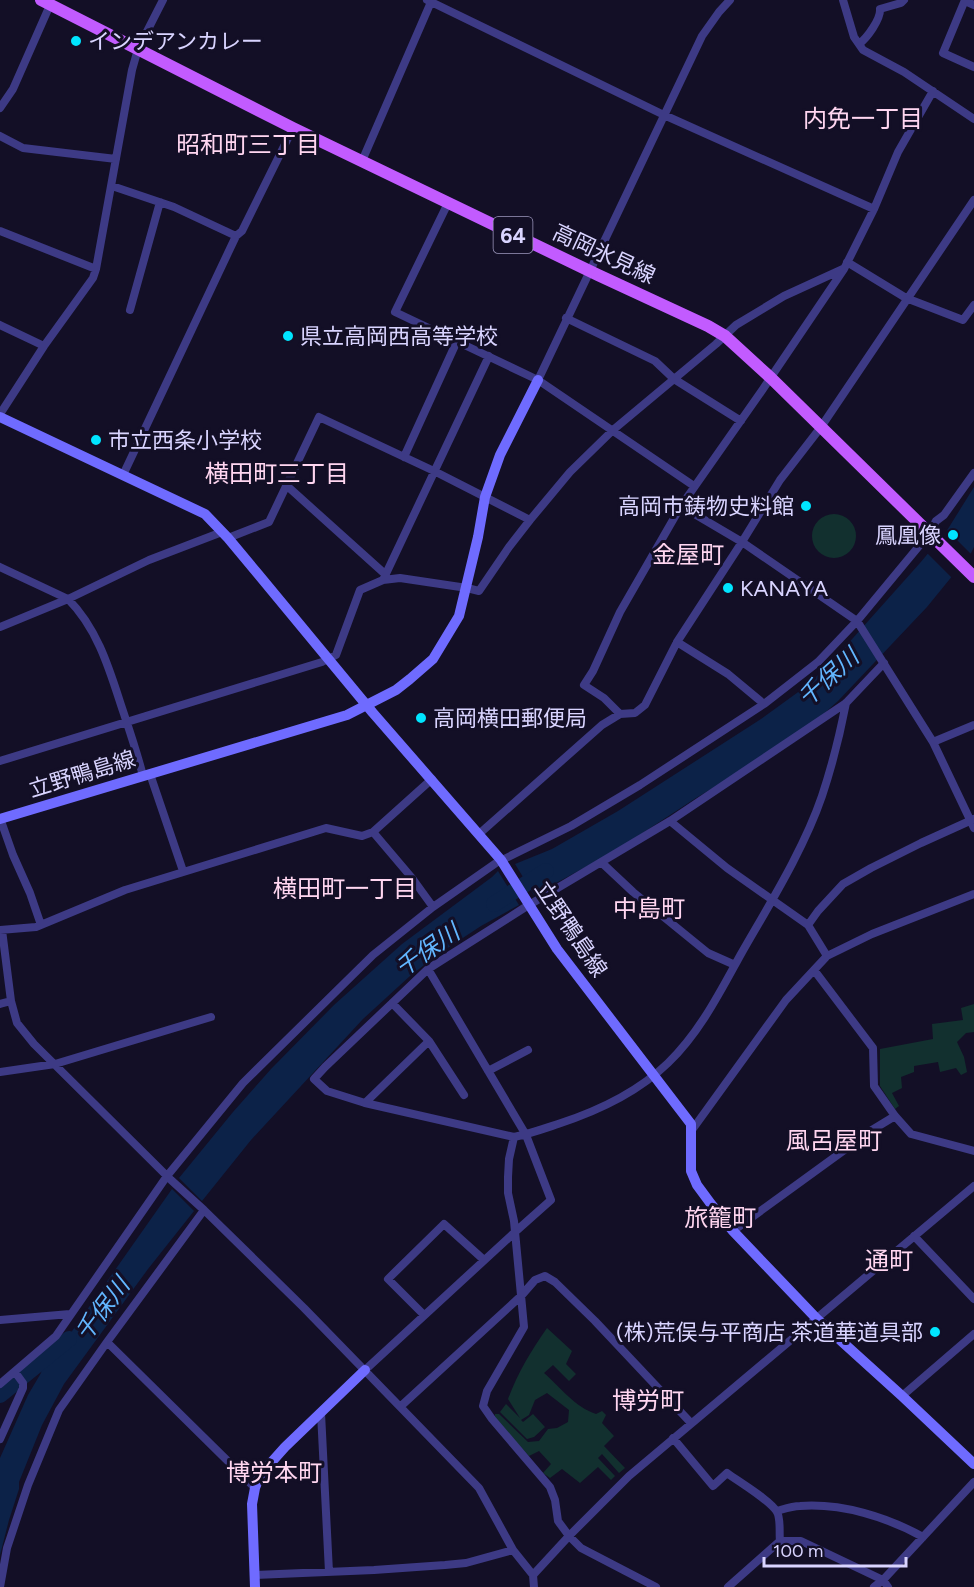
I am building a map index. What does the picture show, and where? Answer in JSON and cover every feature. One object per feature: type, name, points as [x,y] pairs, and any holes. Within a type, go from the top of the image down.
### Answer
[{"type":"main road","name":"高岡氷見線","points":[[45,2],[293,128],[725,336],[771,378],[932,537]]},
{"type":"main road","points":[[0,416],[204,514],[225,535],[367,705],[411,680],[433,659],[459,616],[467,588],[485,497],[500,455],[538,380]]},
{"type":"main road","name":"64","points":[[932,537],[971,571]]},
{"type":"main road","name":"立野鴨島線","points":[[0,819],[346,715],[367,705],[502,862],[557,949],[691,1124],[692,1130]]},
{"type":"main road","points":[[692,1130],[691,1172],[697,1185],[734,1231],[817,1319],[974,1464]]},
{"type":"main road","points":[[255,1587],[252,1504],[260,1475],[365,1370]]},
{"type":"street","points":[[0,416],[44,346],[93,278],[132,70],[138,49],[163,0]]},
{"type":"street","points":[[538,380],[702,36],[730,0]]},
{"type":"street","points":[[843,0],[854,37],[863,50],[904,72],[974,119]]},
{"type":"street","points":[[859,44],[866,39],[876,23],[880,14],[878,4],[901,3],[904,0]]},
{"type":"street","points":[[362,161],[429,1],[664,115],[874,209]]},
{"type":"street","points":[[974,5],[965,1],[943,53],[974,67]]},
{"type":"street","points":[[0,108],[13,88],[45,2]]},
{"type":"street","points":[[620,714],[604,698],[584,685],[620,612],[694,486],[771,378],[846,265],[874,209],[898,152],[933,91]]},
{"type":"street","points":[[123,474],[236,236],[242,231],[293,128]]},
{"type":"street","points":[[0,136],[23,148],[116,159]]},
{"type":"street","points":[[112,186],[160,202],[236,236]]},
{"type":"street","points":[[479,834],[602,725],[620,714],[635,713],[645,705],[677,642],[780,480],[820,427],[974,200]]},
{"type":"street","points":[[130,310],[160,202]]},
{"type":"street","points":[[448,203],[395,312],[538,380],[694,486]]},
{"type":"street","points":[[0,231],[96,269]]},
{"type":"street","points":[[846,265],[906,298],[963,320],[974,305]]},
{"type":"street","points":[[0,761],[329,659],[336,655],[360,590],[384,577],[479,591],[530,520],[570,472],[613,430],[736,325],[783,296],[846,265]]},
{"type":"street","points":[[566,318],[655,361],[674,379],[741,421]]},
{"type":"street","points":[[0,325],[44,346]]},
{"type":"street","points":[[404,457],[458,341]]},
{"type":"street","points":[[384,577],[489,356]]},
{"type":"street","points":[[0,627],[68,600],[148,560],[269,522],[319,417],[434,471],[530,520]]},
{"type":"street","points":[[0,1384],[16,1373],[56,1336],[169,1178],[243,1083],[373,955],[433,907],[502,862],[571,826],[640,785],[764,704],[818,662],[858,623],[932,537],[936,521],[944,515],[974,473]]},
{"type":"street","points":[[286,485],[384,577]]},
{"type":"street","points":[[681,506],[742,542],[858,623],[933,742],[973,822],[881,863],[843,884],[808,925]]},
{"type":"street","points":[[0,567],[68,600],[76,607],[97,639],[183,871]]},
{"type":"street","points":[[677,642],[728,674],[764,704]]},
{"type":"street","points":[[846,703],[841,731],[822,797],[800,846],[772,900],[693,1035],[668,1064],[654,1076],[615,1102],[586,1115],[514,1137],[365,1103],[327,1091],[314,1079],[428,969],[529,903],[670,821],[846,703],[883,661]]},
{"type":"street","points":[[933,742],[974,724]]},
{"type":"street","points":[[432,779],[373,832],[362,836],[327,828],[125,890],[36,927],[1,930],[17,1023],[34,1044],[365,1370],[479,1488],[513,1550],[533,1575],[534,1587]]},
{"type":"street","points":[[0,819],[41,924]]},
{"type":"street","points":[[670,821],[727,868],[808,925],[827,956]]},
{"type":"street","points":[[373,832],[433,907]]},
{"type":"street","points":[[601,862],[633,892],[708,952],[735,965]]},
{"type":"street","points":[[692,1130],[786,1000],[827,956],[872,934],[974,894]]},
{"type":"street","points":[[365,1370],[550,1200],[526,1135],[428,969]]},
{"type":"street","points":[[814,970],[873,1048],[874,1086],[895,1116],[911,1134],[974,1151]]},
{"type":"street","points":[[0,1004],[12,1001]]},
{"type":"street","points":[[392,1003],[429,1041],[464,1095]]},
{"type":"street","points":[[0,1072],[55,1064],[211,1017]]},
{"type":"street","points":[[365,1103],[429,1041]]},
{"type":"street","points":[[488,1071],[528,1050]]},
{"type":"street","points":[[734,1231],[872,1130],[895,1116]]},
{"type":"street","points":[[514,1137],[508,1193],[515,1232],[524,1327],[487,1391],[483,1406],[550,1487],[555,1500],[558,1521],[569,1536],[581,1548],[644,1584],[656,1587]]},
{"type":"street","points":[[533,1575],[629,1476],[974,1186]]},
{"type":"street","points":[[0,1587],[7,1548],[28,1485],[59,1410],[202,1209]]},
{"type":"street","points":[[424,1315],[388,1279],[444,1224],[484,1260]]},
{"type":"street","points":[[914,1236],[974,1299]]},
{"type":"street","points":[[401,1407],[521,1296],[535,1280],[545,1276],[555,1282],[595,1321],[691,1423]]},
{"type":"street","points":[[0,1320],[70,1314]]},
{"type":"street","points":[[902,1396],[974,1334]]},
{"type":"street","points":[[107,1342],[255,1488]]},
{"type":"street","points":[[0,1439],[23,1388],[23,1383],[16,1373]]},
{"type":"street","points":[[321,1413],[329,1572]]},
{"type":"street","points":[[673,1438],[713,1486],[727,1473],[777,1511],[780,1541]]},
{"type":"street","points":[[874,1587],[885,1584],[923,1536],[974,1482]]},
{"type":"street","points":[[777,1511],[798,1506],[852,1510],[894,1522],[923,1536]]},
{"type":"street","points":[[731,1584],[780,1541],[801,1541],[885,1584]]},
{"type":"street","points":[[255,1575],[466,1563],[513,1550]]},
{"type":"street","points":[[731,1584],[743,1587]]},
{"type":"green space","points":[[834,514],[850,520],[856,536],[850,552],[834,558],[818,552],[812,536],[818,520]]},
{"type":"green space","points":[[974,1004],[974,1032],[966,1033],[957,1042],[964,1057],[967,1072],[961,1075],[956,1068],[940,1072],[938,1062],[914,1066],[914,1072],[901,1077],[902,1088],[892,1093],[899,1106],[895,1109],[880,1086],[880,1049],[933,1039],[932,1024],[963,1020],[961,1008]]},
{"type":"green space","points":[[547,1328],[572,1351],[566,1364],[576,1374],[569,1381],[553,1365],[544,1373],[581,1407],[596,1414],[602,1411],[606,1415],[602,1423],[614,1436],[604,1446],[625,1468],[619,1473],[602,1454],[598,1458],[615,1476],[611,1480],[598,1467],[580,1483],[562,1469],[550,1478],[543,1473],[551,1464],[539,1451],[529,1456],[495,1419],[495,1414],[499,1414],[528,1442],[539,1441],[548,1429],[557,1428],[568,1422],[569,1410],[547,1393],[535,1400],[529,1415],[521,1420],[523,1422],[533,1414],[545,1427],[534,1437],[527,1439],[500,1412],[506,1404],[520,1418],[508,1399],[525,1362]]},
{"type":"water","points":[[974,487],[974,547],[971,553],[927,607],[838,701],[819,718],[763,758],[615,851],[534,895],[515,864],[552,849],[618,811],[761,719],[801,690],[828,666],[920,563],[946,532]]},
{"type":"water","points":[[498,871],[519,905],[481,926],[437,955],[363,1019],[251,1140],[202,1201],[179,1178],[271,1069],[334,1005],[402,944]]},
{"type":"water","points":[[172,1189],[194,1211],[148,1269],[64,1384],[42,1425],[19,1482],[0,1555],[0,1458],[28,1395],[41,1373],[40,1366],[52,1354],[66,1333],[70,1334]]},
{"type":"pier","points":[[945,528],[973,556],[953,579],[926,552]]},
{"type":"waterway","name":"千保川","points":[[494,904],[546,871]]},
{"type":"waterway","points":[[0,1395],[69,1339]]},
{"type":"place","name":"インデアンカレー","points":[[76,41]]},
{"type":"place","name":"県立高岡西高等学校","points":[[288,336]]},
{"type":"place","name":"市立西条小学校","points":[[96,440]]},
{"type":"place","name":"高岡市鋳物史料館","points":[[806,506]]},
{"type":"place","name":"鳳凰像","points":[[953,535]]},
{"type":"place","name":"KANAYA","points":[[728,588]]},
{"type":"place","name":"高岡横田郵便局","points":[[421,718]]},
{"type":"place","name":"(株)荒俣与平商店 茶道華道具部","points":[[935,1332]]},
{"type":"district","name":"内免一丁目","points":[[863,118]]},
{"type":"district","name":"昭和町三丁目","points":[[248,144]]},
{"type":"district","name":"横田町三丁目","points":[[277,473]]},
{"type":"district","name":"金屋町","points":[[688,554]]},
{"type":"district","name":"横田町一丁目","points":[[345,888]]},
{"type":"district","name":"中島町","points":[[649,908]]},
{"type":"district","name":"風呂屋町","points":[[834,1140]]},
{"type":"district","name":"旅籠町","points":[[720,1217]]},
{"type":"district","name":"通町","points":[[889,1260]]},
{"type":"district","name":"博労町","points":[[648,1400]]},
{"type":"district","name":"博労本町","points":[[274,1472]]}]
